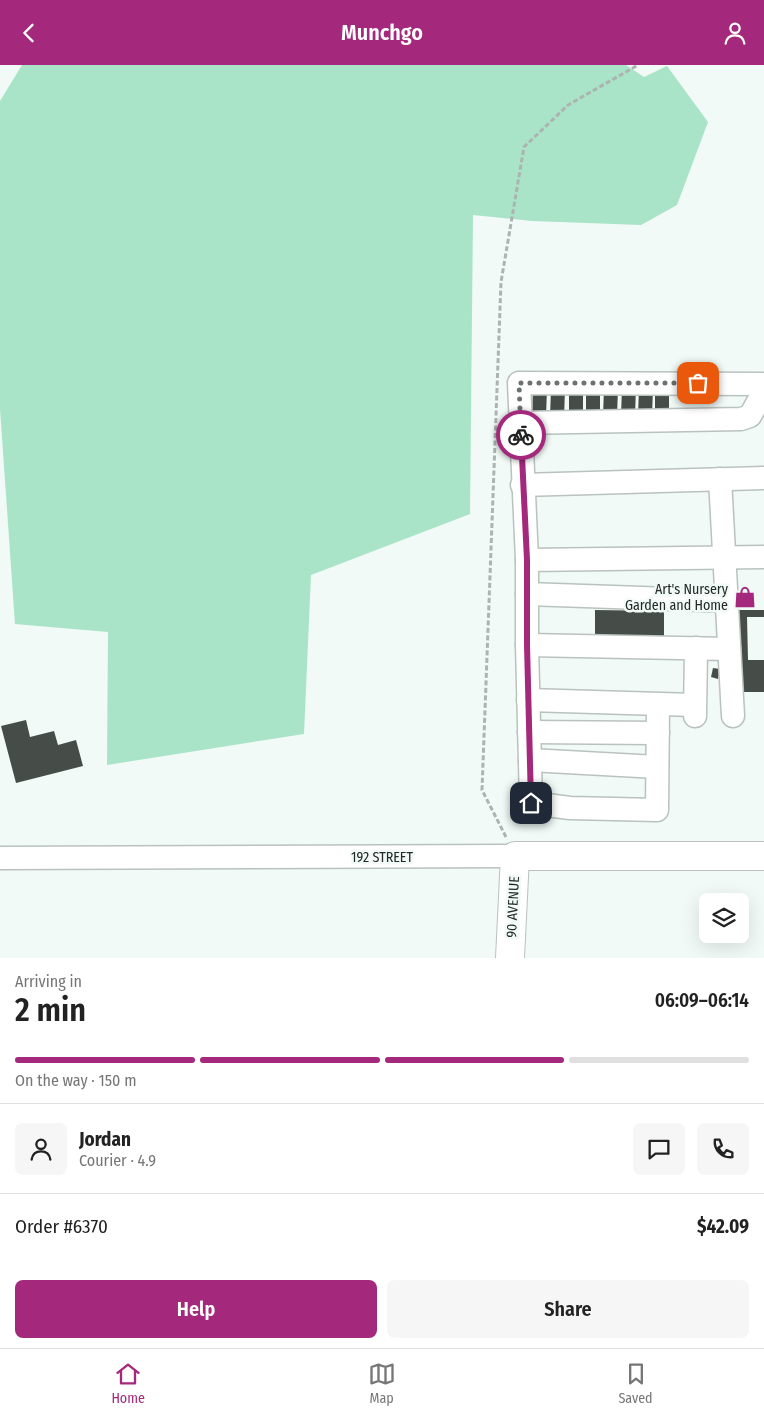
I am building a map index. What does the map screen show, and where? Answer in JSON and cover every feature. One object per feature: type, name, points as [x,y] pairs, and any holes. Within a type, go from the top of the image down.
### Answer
[{"type":"main road","name":"192 STREET","points":[[516,856],[764,856]]},
{"type":"main road","name":"90 AVENUE","points":[[510,958],[516,856]]},
{"type":"street","points":[[658,705],[657,810],[570,808],[531,803],[527,560],[522,485],[519,383],[764,384]]},
{"type":"street","points":[[520,423],[741,419],[750,415],[764,391]]},
{"type":"street","points":[[522,485],[764,478]]},
{"type":"street","points":[[720,479],[733,716]]},
{"type":"street","points":[[527,560],[764,557]]},
{"type":"street","points":[[527,594],[727,601]]},
{"type":"street","points":[[527,645],[729,649]]},
{"type":"street","points":[[528,700],[658,705],[695,711],[696,648]]},
{"type":"street","points":[[529,732],[658,733]]},
{"type":"street","points":[[530,761],[657,767]]},
{"type":"street","name":"192 STREET","points":[[0,858],[516,856]]},
{"type":"green space","points":[[22,65],[626,65],[644,77],[667,66],[708,122],[677,205],[641,225],[532,221],[473,215],[470,514],[311,575],[304,734],[107,765],[108,632],[15,624],[0,409],[0,101]]},
{"type":"building","points":[[622,387],[636,387],[635,416],[621,416]]},
{"type":"building","points":[[533,388],[547,388],[546,417],[532,417]]},
{"type":"building","points":[[586,388],[600,388],[600,417],[586,417]]},
{"type":"building","points":[[604,388],[618,388],[617,416],[603,416]]},
{"type":"building","points":[[639,388],[653,388],[652,416],[638,416]]},
{"type":"building","points":[[655,388],[669,388],[669,417],[655,416]]},
{"type":"building","points":[[551,389],[565,389],[564,418],[550,417]]},
{"type":"building","points":[[569,389],[583,389],[583,417],[569,417]]},
{"type":"building","points":[[595,610],[664,611],[664,636],[595,635]]},
{"type":"building","points":[[739,610],[764,610],[764,617],[747,617],[748,660],[764,660],[764,692],[739,692]]},
{"type":"building","points":[[713,668],[720,669],[718,679],[711,677]]},
{"type":"building","points":[[26,720],[30,737],[54,731],[58,745],[76,740],[83,766],[16,783],[1,726]]},
{"type":"way so far","points":[[521,435],[519,383],[698,383]]},
{"type":"place","name":"Art's Nursery Garden and Home","points":[[745,597]]},
{"type":"route","points":[[521,435],[527,560],[531,803]]}]
